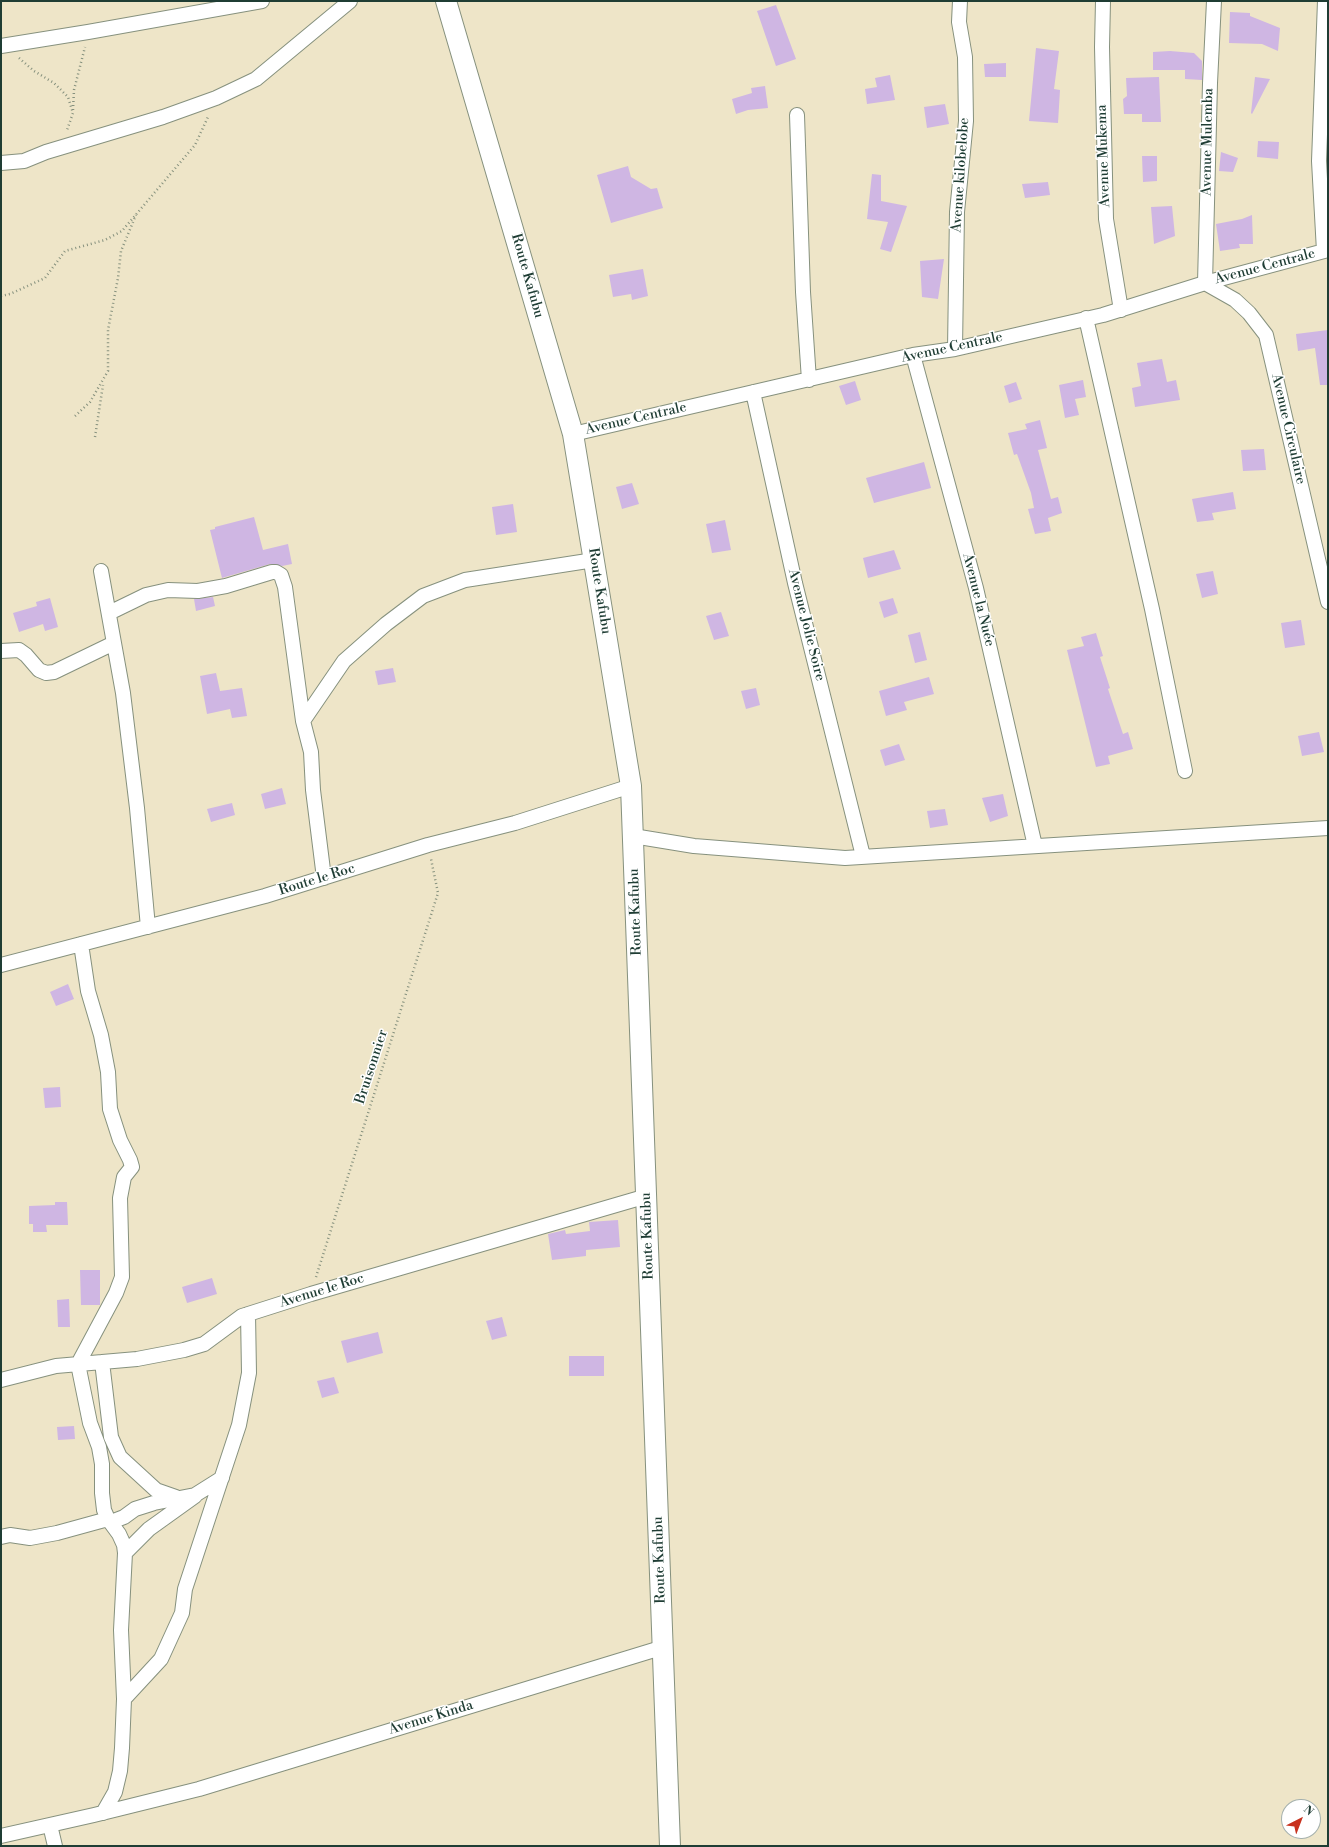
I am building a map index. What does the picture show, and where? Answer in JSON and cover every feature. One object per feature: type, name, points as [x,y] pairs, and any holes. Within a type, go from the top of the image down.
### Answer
[{"type":"main road","name":"Route Kafubu","points":[[446,1],[573,434],[631,786],[664,1647],[670,1846]]},
{"type":"street","points":[[2,46],[262,1]]},
{"type":"street","points":[[1,163],[24,160],[163,117],[216,98],[256,79],[350,1]]},
{"type":"street","name":"Avenue kilobelobe","points":[[955,349],[957,212],[966,121],[965,57],[959,22],[960,1]]},
{"type":"street","name":"Avenue Mukema","points":[[1103,1],[1102,47],[1106,219],[1121,310]]},
{"type":"street","name":"Avenue Mulemba","points":[[1205,282],[1210,84],[1214,1]]},
{"type":"street","points":[[1325,1],[1319,161],[1326,251]]},
{"type":"street","points":[[798,115],[803,292],[809,380]]},
{"type":"street","name":"Avenue Centrale","points":[[573,434],[913,355],[955,349],[1121,310],[1205,282],[1326,251]]},
{"type":"street","name":"Avenue Circulaire","points":[[1205,282],[1235,300],[1249,313],[1266,335],[1328,602]]},
{"type":"street","points":[[1086,318],[1152,609],[1185,771]]},
{"type":"street","name":"Avenue la Nuée","points":[[913,355],[976,588],[1035,846]]},
{"type":"street","name":"Avenue Jolie Soire","points":[[753,392],[797,591],[863,856]]},
{"type":"street","points":[[302,721],[344,661],[386,624],[422,596],[465,580],[594,560]]},
{"type":"street","points":[[101,571],[124,693],[148,927]]},
{"type":"street","points":[[109,613],[146,595],[168,590],[206,589],[226,586],[272,572],[276,572],[281,575],[285,587],[302,721],[311,752],[313,790],[324,878]]},
{"type":"street","points":[[1,651],[19,650],[26,655],[39,670],[46,673],[54,672],[114,643]]},
{"type":"street","name":"Route le Roc","points":[[1,965],[265,896],[428,845],[515,824],[631,786]]},
{"type":"street","points":[[633,836],[702,846],[845,858],[1328,828]]},
{"type":"street","points":[[80,944],[88,991],[102,1035],[108,1072],[110,1109],[120,1140],[132,1167],[124,1177],[120,1198],[122,1277],[116,1293],[78,1364],[90,1423],[99,1447],[102,1464],[102,1497],[104,1510],[122,1540],[125,1553],[121,1630],[124,1699],[120,1771],[115,1792],[103,1813]]},
{"type":"street","name":"Avenue le Roc","points":[[1,1380],[56,1366],[137,1359],[198,1346],[204,1344],[242,1316],[311,1294],[647,1196]]},
{"type":"street","points":[[124,1699],[161,1659],[182,1612],[186,1589],[239,1425],[250,1373],[248,1314]]},
{"type":"street","points":[[102,1362],[111,1437],[120,1457],[156,1490],[176,1497]]},
{"type":"street","points":[[125,1553],[149,1529],[195,1495],[222,1478]]},
{"type":"street","points":[[1,1537],[10,1535],[30,1538],[56,1533],[124,1517],[135,1509],[176,1497],[195,1495]]},
{"type":"street","name":"Avenue Kinda","points":[[1,1836],[199,1789],[664,1647]]},
{"type":"street","points":[[50,1825],[55,1846]]},
{"type":"path","points":[[66,131],[72,114],[74,90],[88,32]]},
{"type":"path","points":[[2,46],[34,71],[54,83],[68,97],[72,114]]},
{"type":"path","points":[[1,296],[45,278],[65,251],[105,240],[122,231],[195,145],[216,98]]},
{"type":"path","points":[[75,416],[90,402],[108,372],[108,330],[118,278],[121,251],[138,211]]},
{"type":"path","points":[[95,437],[103,382]]},
{"type":"path","name":"Bruisonnier","points":[[311,1294],[438,893],[428,845]]},
{"type":"building","points":[[776,5],[796,59],[776,66],[757,11]]},
{"type":"building","points":[[1230,12],[1250,13],[1250,16],[1280,28],[1278,51],[1262,44],[1229,43]]},
{"type":"building","points":[[1036,48],[1059,51],[1054,89],[1060,90],[1058,123],[1029,121]]},
{"type":"building","points":[[1170,51],[1194,53],[1202,61],[1202,80],[1185,79],[1185,70],[1153,70],[1153,52]]},
{"type":"building","points":[[1006,63],[1006,77],[985,77],[984,64]]},
{"type":"building","points":[[890,75],[895,100],[867,104],[865,89],[877,87],[875,78]]},
{"type":"building","points":[[1159,77],[1161,122],[1142,122],[1142,114],[1124,114],[1123,99],[1127,96],[1126,78]]},
{"type":"building","points":[[1255,77],[1270,79],[1252,114],[1251,113]]},
{"type":"building","points":[[765,86],[768,108],[748,110],[736,114],[732,99],[752,93],[751,88]]},
{"type":"building","points":[[945,104],[949,124],[927,128],[924,107]]},
{"type":"building","points":[[1258,141],[1279,142],[1278,159],[1257,157]]},
{"type":"building","points":[[1221,152],[1238,158],[1233,172],[1219,171]]},
{"type":"building","points":[[1142,156],[1157,156],[1157,181],[1143,182]]},
{"type":"building","points":[[628,166],[631,177],[651,189],[657,188],[663,208],[611,223],[597,175]]},
{"type":"building","points":[[872,174],[881,175],[881,201],[907,206],[891,252],[880,249],[888,222],[867,219]]},
{"type":"building","points":[[1048,182],[1050,195],[1025,198],[1022,184]]},
{"type":"building","points":[[1172,206],[1175,236],[1154,244],[1151,207]]},
{"type":"building","points":[[1252,215],[1253,244],[1239,244],[1240,248],[1220,251],[1216,224],[1242,219]]},
{"type":"building","points":[[944,259],[938,299],[922,297],[920,261]]},
{"type":"building","points":[[643,269],[648,296],[632,300],[631,294],[613,297],[609,275]]},
{"type":"building","points":[[1328,330],[1328,385],[1320,385],[1315,348],[1298,351],[1296,334]]},
{"type":"building","points":[[1162,359],[1167,382],[1176,380],[1180,400],[1135,407],[1132,388],[1141,386],[1137,363]]},
{"type":"building","points":[[1083,380],[1086,397],[1075,399],[1079,415],[1065,418],[1059,385]]},
{"type":"building","points":[[855,381],[861,400],[846,405],[839,386]]},
{"type":"building","points":[[1016,382],[1022,399],[1009,403],[1004,386]]},
{"type":"building","points":[[1040,420],[1047,448],[1038,450],[1051,499],[1058,497],[1062,513],[1048,518],[1051,531],[1035,534],[1028,509],[1034,508],[1031,493],[1017,454],[1014,455],[1008,433],[1027,429],[1025,424]]},
{"type":"building","points":[[1264,449],[1266,470],[1243,471],[1241,450]]},
{"type":"building","points":[[924,462],[931,488],[874,503],[866,478]]},
{"type":"building","points":[[632,483],[639,504],[622,509],[616,487]]},
{"type":"building","points":[[1233,492],[1236,509],[1212,513],[1214,520],[1197,522],[1192,499]]},
{"type":"building","points":[[513,504],[517,532],[496,535],[492,507]]},
{"type":"building","points":[[254,517],[263,550],[288,544],[292,564],[282,566],[270,564],[222,578],[210,530],[215,529],[215,527]]},
{"type":"building","points":[[725,520],[731,550],[712,553],[706,524]]},
{"type":"building","points":[[894,550],[901,569],[868,578],[863,558]]},
{"type":"building","points":[[1213,571],[1218,594],[1202,598],[1196,574]]},
{"type":"building","points":[[213,597],[215,606],[196,611],[194,599]]},
{"type":"building","points":[[50,598],[58,627],[45,631],[43,624],[19,632],[13,613],[37,606],[36,602]]},
{"type":"building","points":[[893,598],[898,613],[884,618],[879,602]]},
{"type":"building","points":[[721,612],[729,636],[714,640],[706,616]]},
{"type":"building","points":[[1301,620],[1305,645],[1285,648],[1281,623]]},
{"type":"building","points":[[920,632],[927,660],[915,663],[908,635]]},
{"type":"building","points":[[1096,633],[1103,656],[1100,657],[1110,688],[1108,689],[1123,734],[1128,732],[1133,749],[1108,756],[1110,764],[1096,767],[1067,650],[1084,646],[1081,637]]},
{"type":"building","points":[[393,668],[396,682],[378,685],[375,671]]},
{"type":"building","points":[[216,673],[220,691],[242,688],[247,716],[232,718],[230,709],[207,714],[200,676]]},
{"type":"building","points":[[929,677],[934,694],[904,702],[907,710],[886,716],[879,691]]},
{"type":"building","points":[[756,688],[760,705],[746,709],[741,691]]},
{"type":"building","points":[[1319,732],[1324,752],[1302,756],[1298,736]]},
{"type":"building","points":[[899,744],[905,760],[885,766],[880,750]]},
{"type":"building","points":[[282,788],[286,804],[265,809],[261,794]]},
{"type":"building","points":[[1003,794],[1008,816],[990,822],[982,798]]},
{"type":"building","points":[[232,803],[235,815],[211,822],[207,809]]},
{"type":"building","points":[[945,809],[948,825],[930,828],[927,811]]},
{"type":"building","points":[[68,984],[74,999],[56,1006],[50,992]]},
{"type":"building","points":[[60,1087],[61,1107],[45,1108],[43,1088]]},
{"type":"building","points":[[55,1202],[67,1202],[68,1225],[46,1225],[47,1232],[33,1232],[33,1224],[29,1224],[29,1206],[55,1205]]},
{"type":"building","points":[[618,1220],[620,1247],[586,1250],[586,1256],[552,1260],[548,1234],[565,1230],[566,1234],[590,1231],[589,1222]]},
{"type":"building","points":[[80,1270],[100,1270],[100,1305],[81,1305]]},
{"type":"building","points":[[212,1278],[217,1294],[187,1303],[182,1287]]},
{"type":"building","points":[[69,1299],[70,1327],[58,1327],[57,1300]]},
{"type":"building","points":[[502,1317],[507,1336],[492,1340],[486,1321]]},
{"type":"building","points":[[378,1332],[383,1353],[347,1363],[341,1341]]},
{"type":"building","points":[[569,1356],[604,1356],[604,1376],[569,1376]]},
{"type":"building","points":[[334,1377],[339,1393],[322,1398],[317,1381]]},
{"type":"building","points":[[74,1426],[75,1439],[58,1440],[57,1427]]}]
